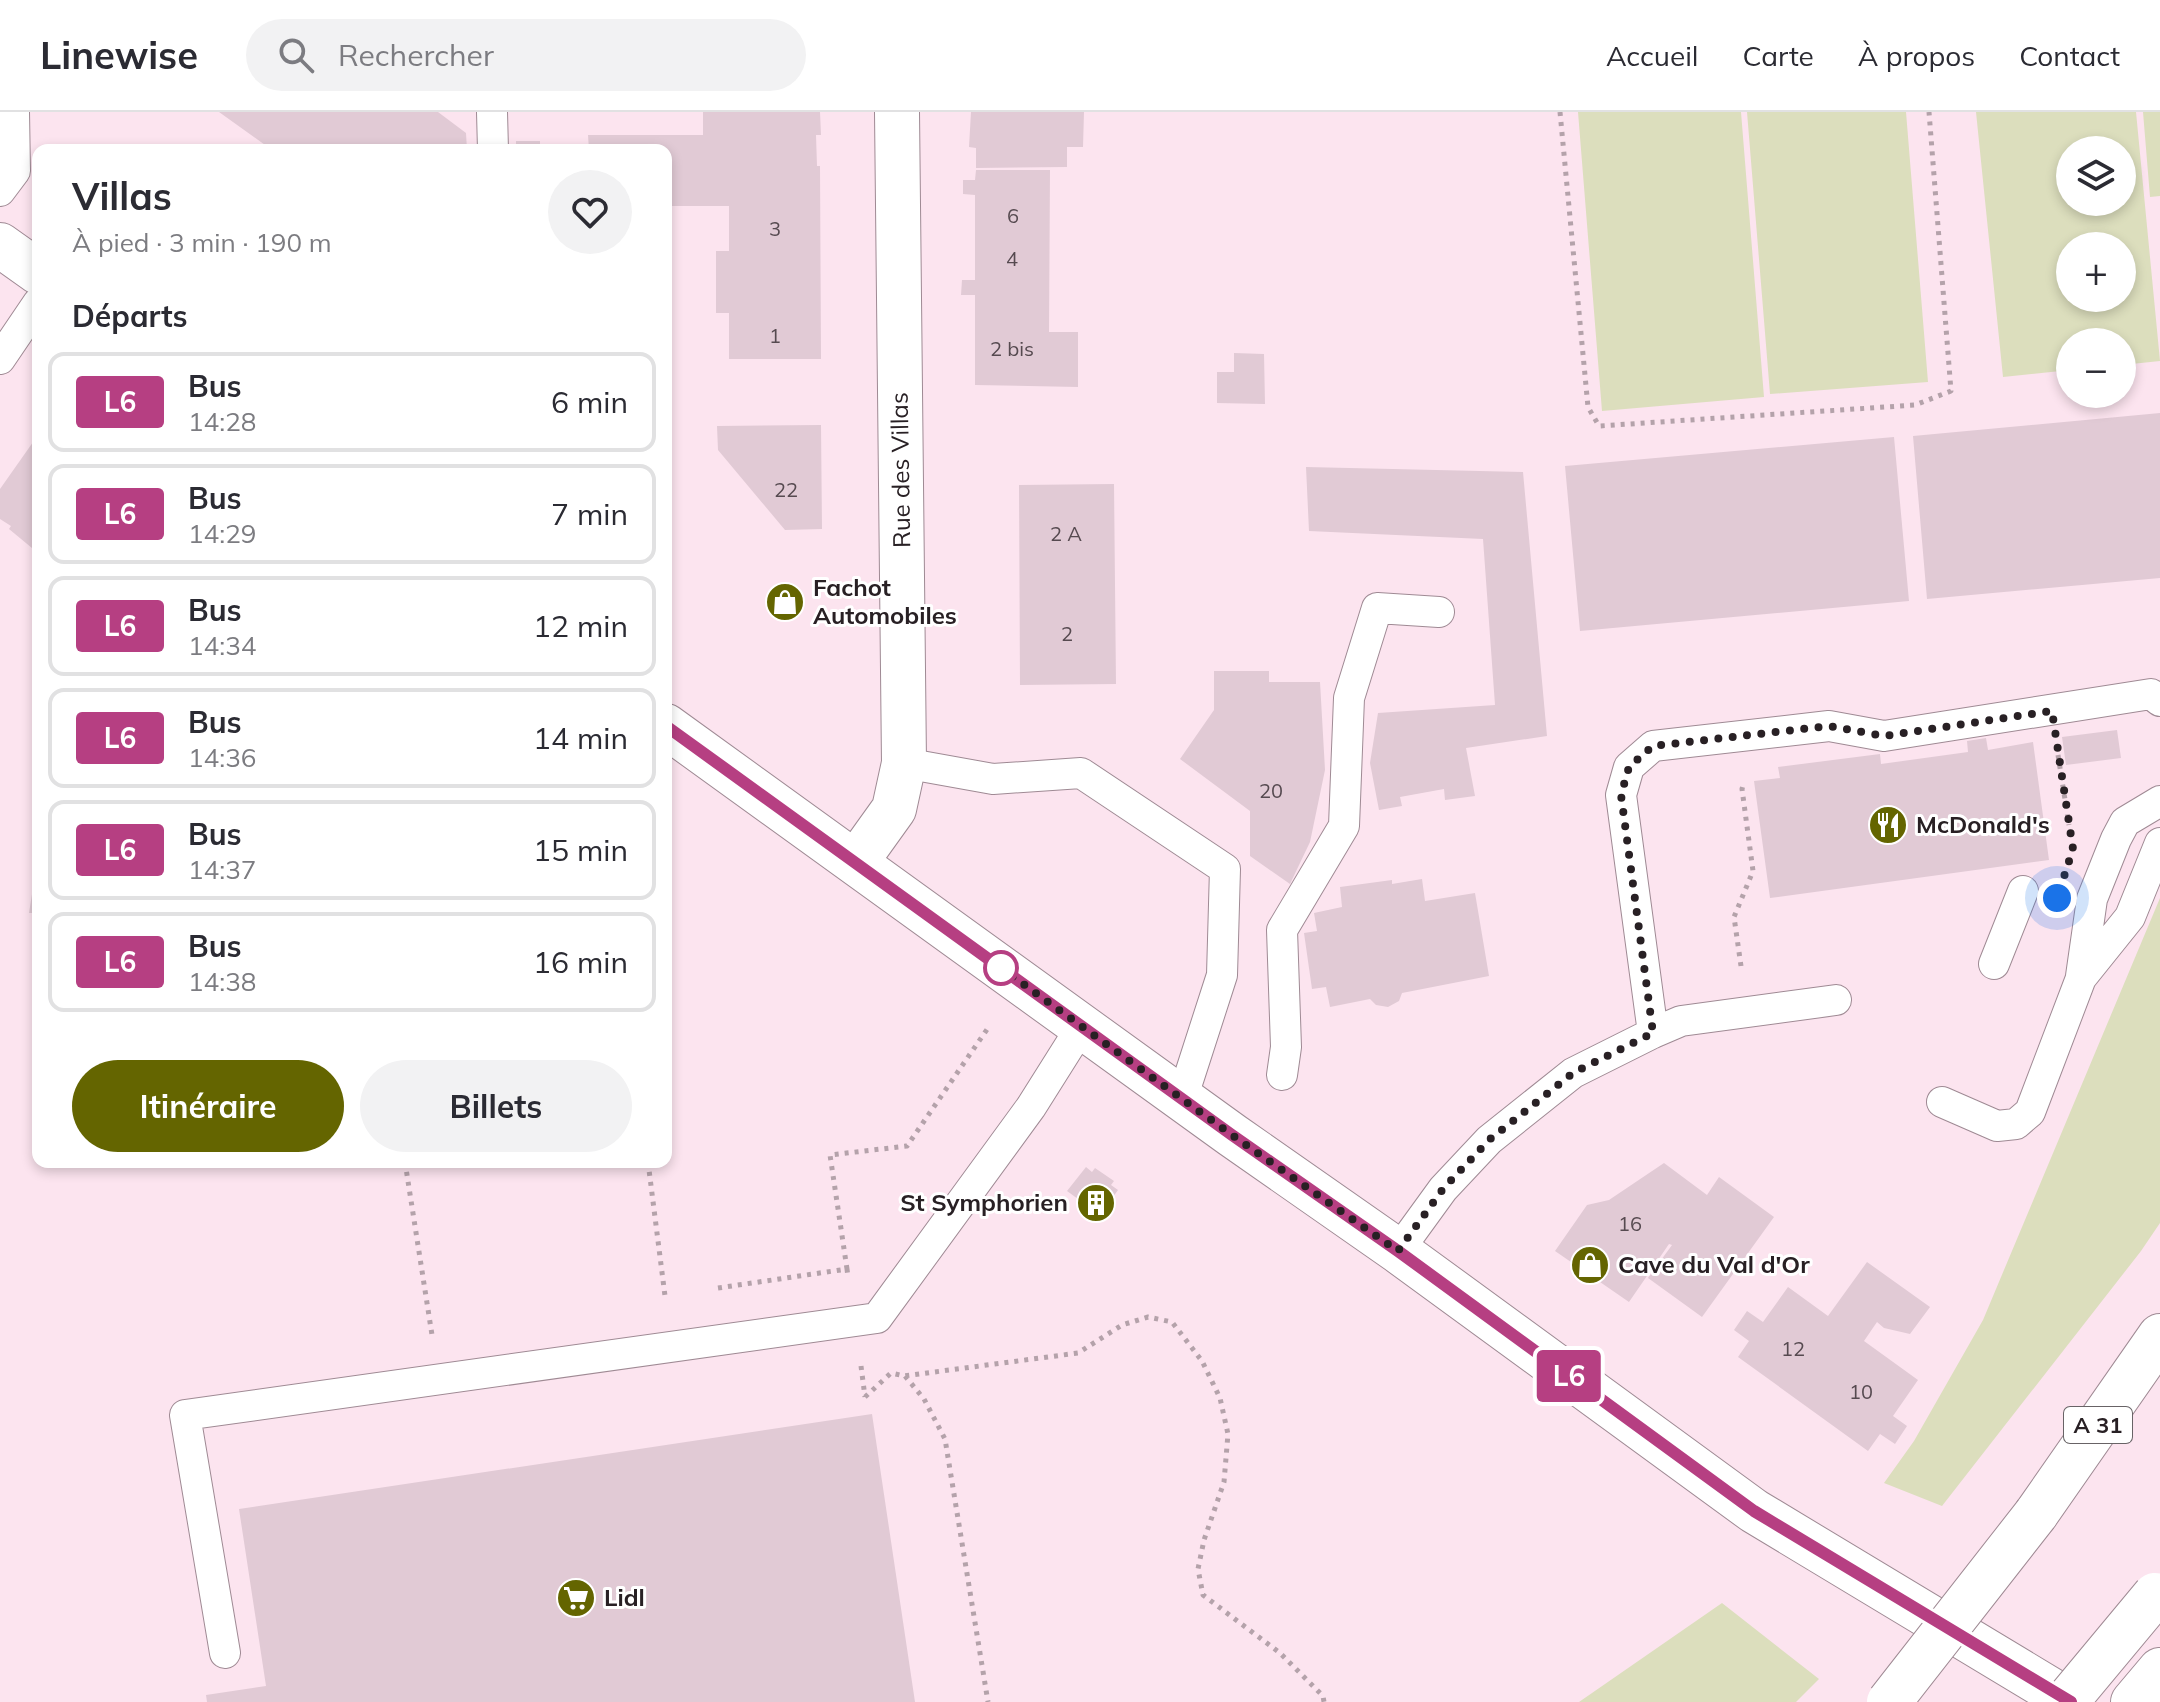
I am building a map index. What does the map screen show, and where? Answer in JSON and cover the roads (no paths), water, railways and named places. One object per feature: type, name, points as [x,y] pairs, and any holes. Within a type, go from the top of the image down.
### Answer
[{"type":"main road","name":"Rue des Villas","points":[[856,862],[894,809],[904,763],[897,112]]},
{"type":"main road","points":[[0,245],[32,268]]},
{"type":"main road","points":[[672,730],[1398,1251],[1754,1511],[2068,1702],[2158,1591]]},
{"type":"main road","name":"A 31","points":[[1889,1702],[2036,1514],[2160,1336]]},
{"type":"main road","points":[[2133,1702],[2160,1670]]},
{"type":"lane","points":[[0,191],[15,171],[14,112]]},
{"type":"lane","points":[[492,112],[493,144]]},
{"type":"lane","points":[[0,359],[32,312]]},
{"type":"lane","points":[[1282,1075],[1286,1047],[1282,930],[1344,826],[1349,698],[1377,608],[1439,612]]},
{"type":"lane","points":[[1653,1033],[1621,795],[1629,767],[1653,746],[1829,726],[1884,736],[2151,694],[2160,701]]},
{"type":"lane","points":[[904,763],[993,779],[1081,773],[1225,869],[1222,975],[1182,1099]]},
{"type":"lane","points":[[1942,1102],[1997,1126],[2016,1124],[2030,1112],[2081,978],[2092,899],[2116,839],[2125,822],[2160,801]]},
{"type":"lane","points":[[2081,978],[2130,917],[2160,843]]},
{"type":"lane","points":[[1994,964],[2023,891]]},
{"type":"lane","points":[[1398,1251],[1443,1189],[1489,1140],[1573,1073],[1681,1021],[1836,1000]]},
{"type":"lane","points":[[225,1653],[185,1415],[877,1318],[1031,1107],[1082,1026]]},
{"type":"place","name":"Fachot Automobiles","points":[[785,602]]},
{"type":"place","name":"McDonald's","points":[[1888,825]]},
{"type":"place","name":"St Symphorien","points":[[1096,1203]]},
{"type":"place","name":"Cave du Val d'Or","points":[[1590,1265]]},
{"type":"place","name":"Lidl","points":[[576,1598]]}]
